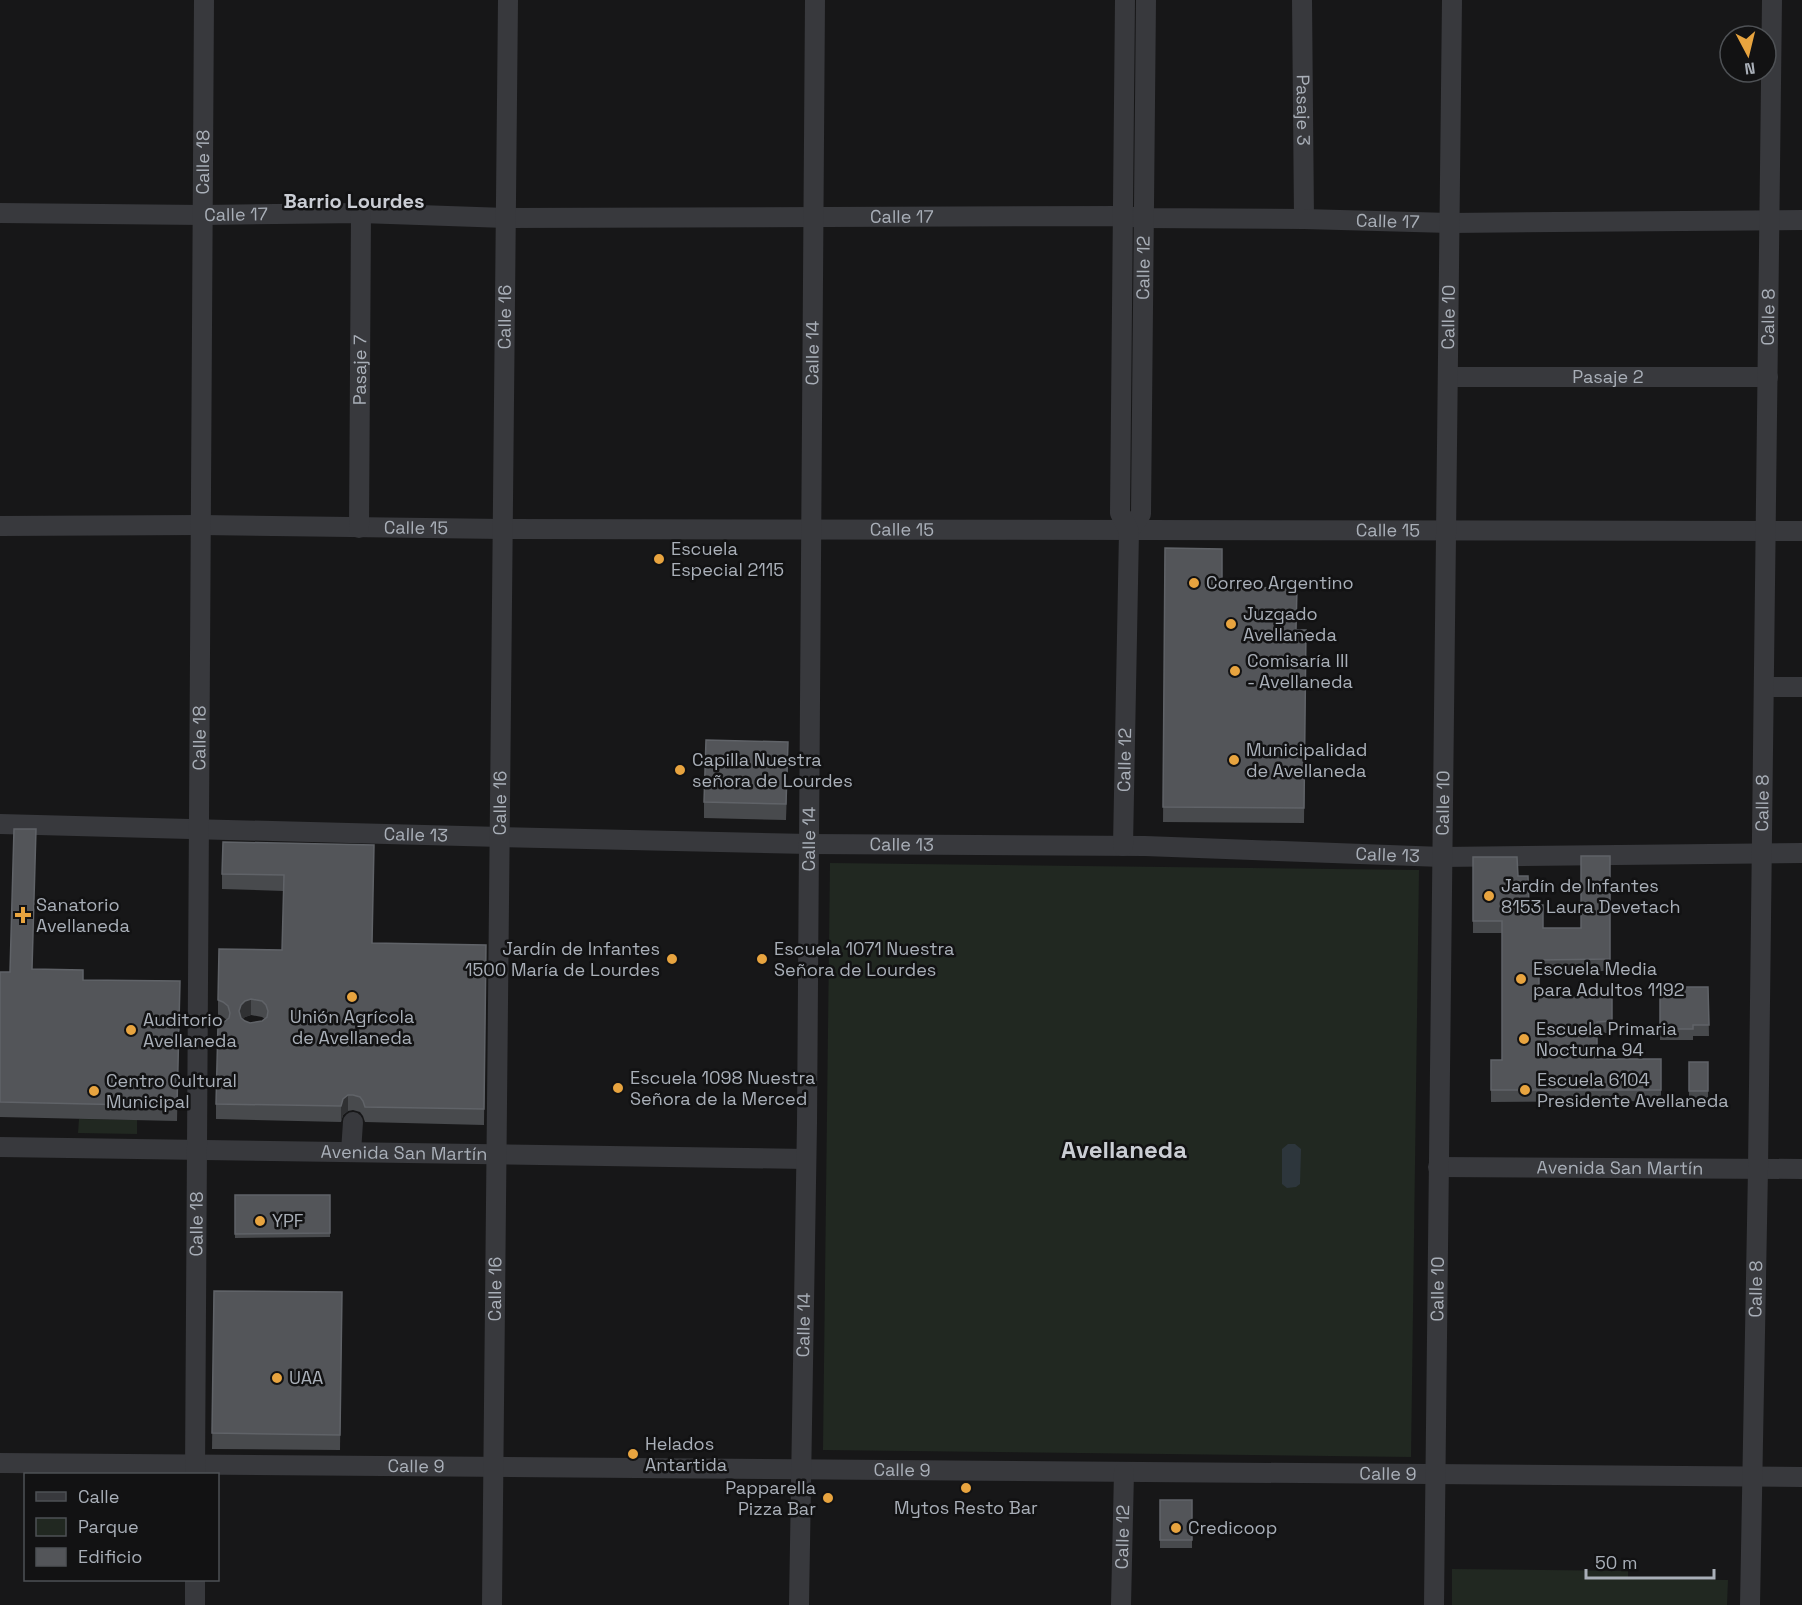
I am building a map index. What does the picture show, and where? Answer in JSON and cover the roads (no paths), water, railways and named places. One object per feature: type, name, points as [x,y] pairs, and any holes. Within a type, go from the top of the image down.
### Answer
[{"type":"street","name":"Calle 18","points":[[195,1470],[204,0]]},
{"type":"street","name":"Calle 16","points":[[492,1605],[508,0]]},
{"type":"street","name":"Calle 14","points":[[799,1605],[806,1159],[815,0]]},
{"type":"street","name":"Calle 12","points":[[1123,846],[1129,531],[1120,513],[1125,0]]},
{"type":"street","name":"Calle 12","points":[[1129,531],[1141,514],[1146,0]]},
{"type":"street","name":"Pasaje 3","points":[[1302,0],[1304,219]]},
{"type":"street","name":"Calle 10","points":[[1434,1605],[1452,0]]},
{"type":"street","name":"Calle 8","points":[[1750,1605],[1765,687],[1772,0]]},
{"type":"street","name":"Calle 17","points":[[0,213],[361,213],[506,218],[1123,216],[1450,223],[1802,220]]},
{"type":"street","name":"Pasaje 7","points":[[359,528],[361,213]]},
{"type":"street","name":"Pasaje 2","points":[[1449,377],[1768,377]]},
{"type":"street","name":"Calle 15","points":[[0,526],[201,525],[503,529],[1129,531],[1802,531]]},
{"type":"street","points":[[1765,687],[1802,687]]},
{"type":"street","name":"Calle 13","points":[[0,824],[809,844],[1123,846],[1442,857],[1802,853]]},
{"type":"street","points":[[198,1028],[218,1028]]},
{"type":"street","points":[[351,1152],[353,1122]]},
{"type":"street","name":"Avenida San Martín","points":[[0,1147],[806,1159]]},
{"type":"street","name":"Avenida San Martín","points":[[1438,1167],[1802,1169]]},
{"type":"street","name":"Calle 9","points":[[0,1462],[195,1470],[494,1467],[1802,1477]]},
{"type":"street","name":"Calle 12","points":[[1121,1605],[1124,1472]]},
{"type":"street","points":[[195,1581],[195,1605]]},
{"type":"place","name":"Escuela Especial 2115","points":[[659,559]]},
{"type":"place","name":"Correo Argentino","points":[[1194,583]]},
{"type":"place","name":"Juzgado Avellaneda","points":[[1231,624]]},
{"type":"place","name":"Comisaría III - Avellaneda","points":[[1235,671]]},
{"type":"place","name":"Municipalidad de Avellaneda","points":[[1234,760]]},
{"type":"place","name":"Capilla Nuestra señora de Lourdes","points":[[680,770]]},
{"type":"place","name":"Jardín de Infantes 8153 Laura Devetach","points":[[1489,896]]},
{"type":"place","name":"Sanatorio Avellaneda","points":[[23,915]]},
{"type":"place","name":"Jardín de Infantes 1500 María de Lourdes","points":[[672,959]]},
{"type":"place","name":"Escuela 1071 Nuestra Señora de Lourdes","points":[[762,959]]},
{"type":"place","name":"Escuela Media para Adultos 1192","points":[[1521,979]]},
{"type":"place","name":"Unión Agrícola de Avellaneda","points":[[352,997]]},
{"type":"place","name":"Auditorio Avellaneda","points":[[131,1030]]},
{"type":"place","name":"Escuela Primaria Nocturna 94","points":[[1524,1039]]},
{"type":"place","name":"Escuela 1098 Nuestra Señora de la Merced","points":[[618,1088]]},
{"type":"place","name":"Escuela 6104 Presidente Avellaneda","points":[[1525,1090]]},
{"type":"place","name":"Centro Cultural Municipal","points":[[94,1091]]},
{"type":"place","name":"YPF","points":[[260,1221]]},
{"type":"place","name":"UAA","points":[[277,1378]]},
{"type":"place","name":"Helados Antartida","points":[[633,1454]]},
{"type":"place","name":"Mytos Resto Bar","points":[[966,1488]]},
{"type":"place","name":"Papparella Pizza Bar","points":[[828,1498]]},
{"type":"place","name":"Credicoop","points":[[1176,1528]]},
{"type":"district","name":"Barrio Lourdes","points":[[354,201]]},
{"type":"district","name":"Avellaneda","points":[[1124,1150]]}]
